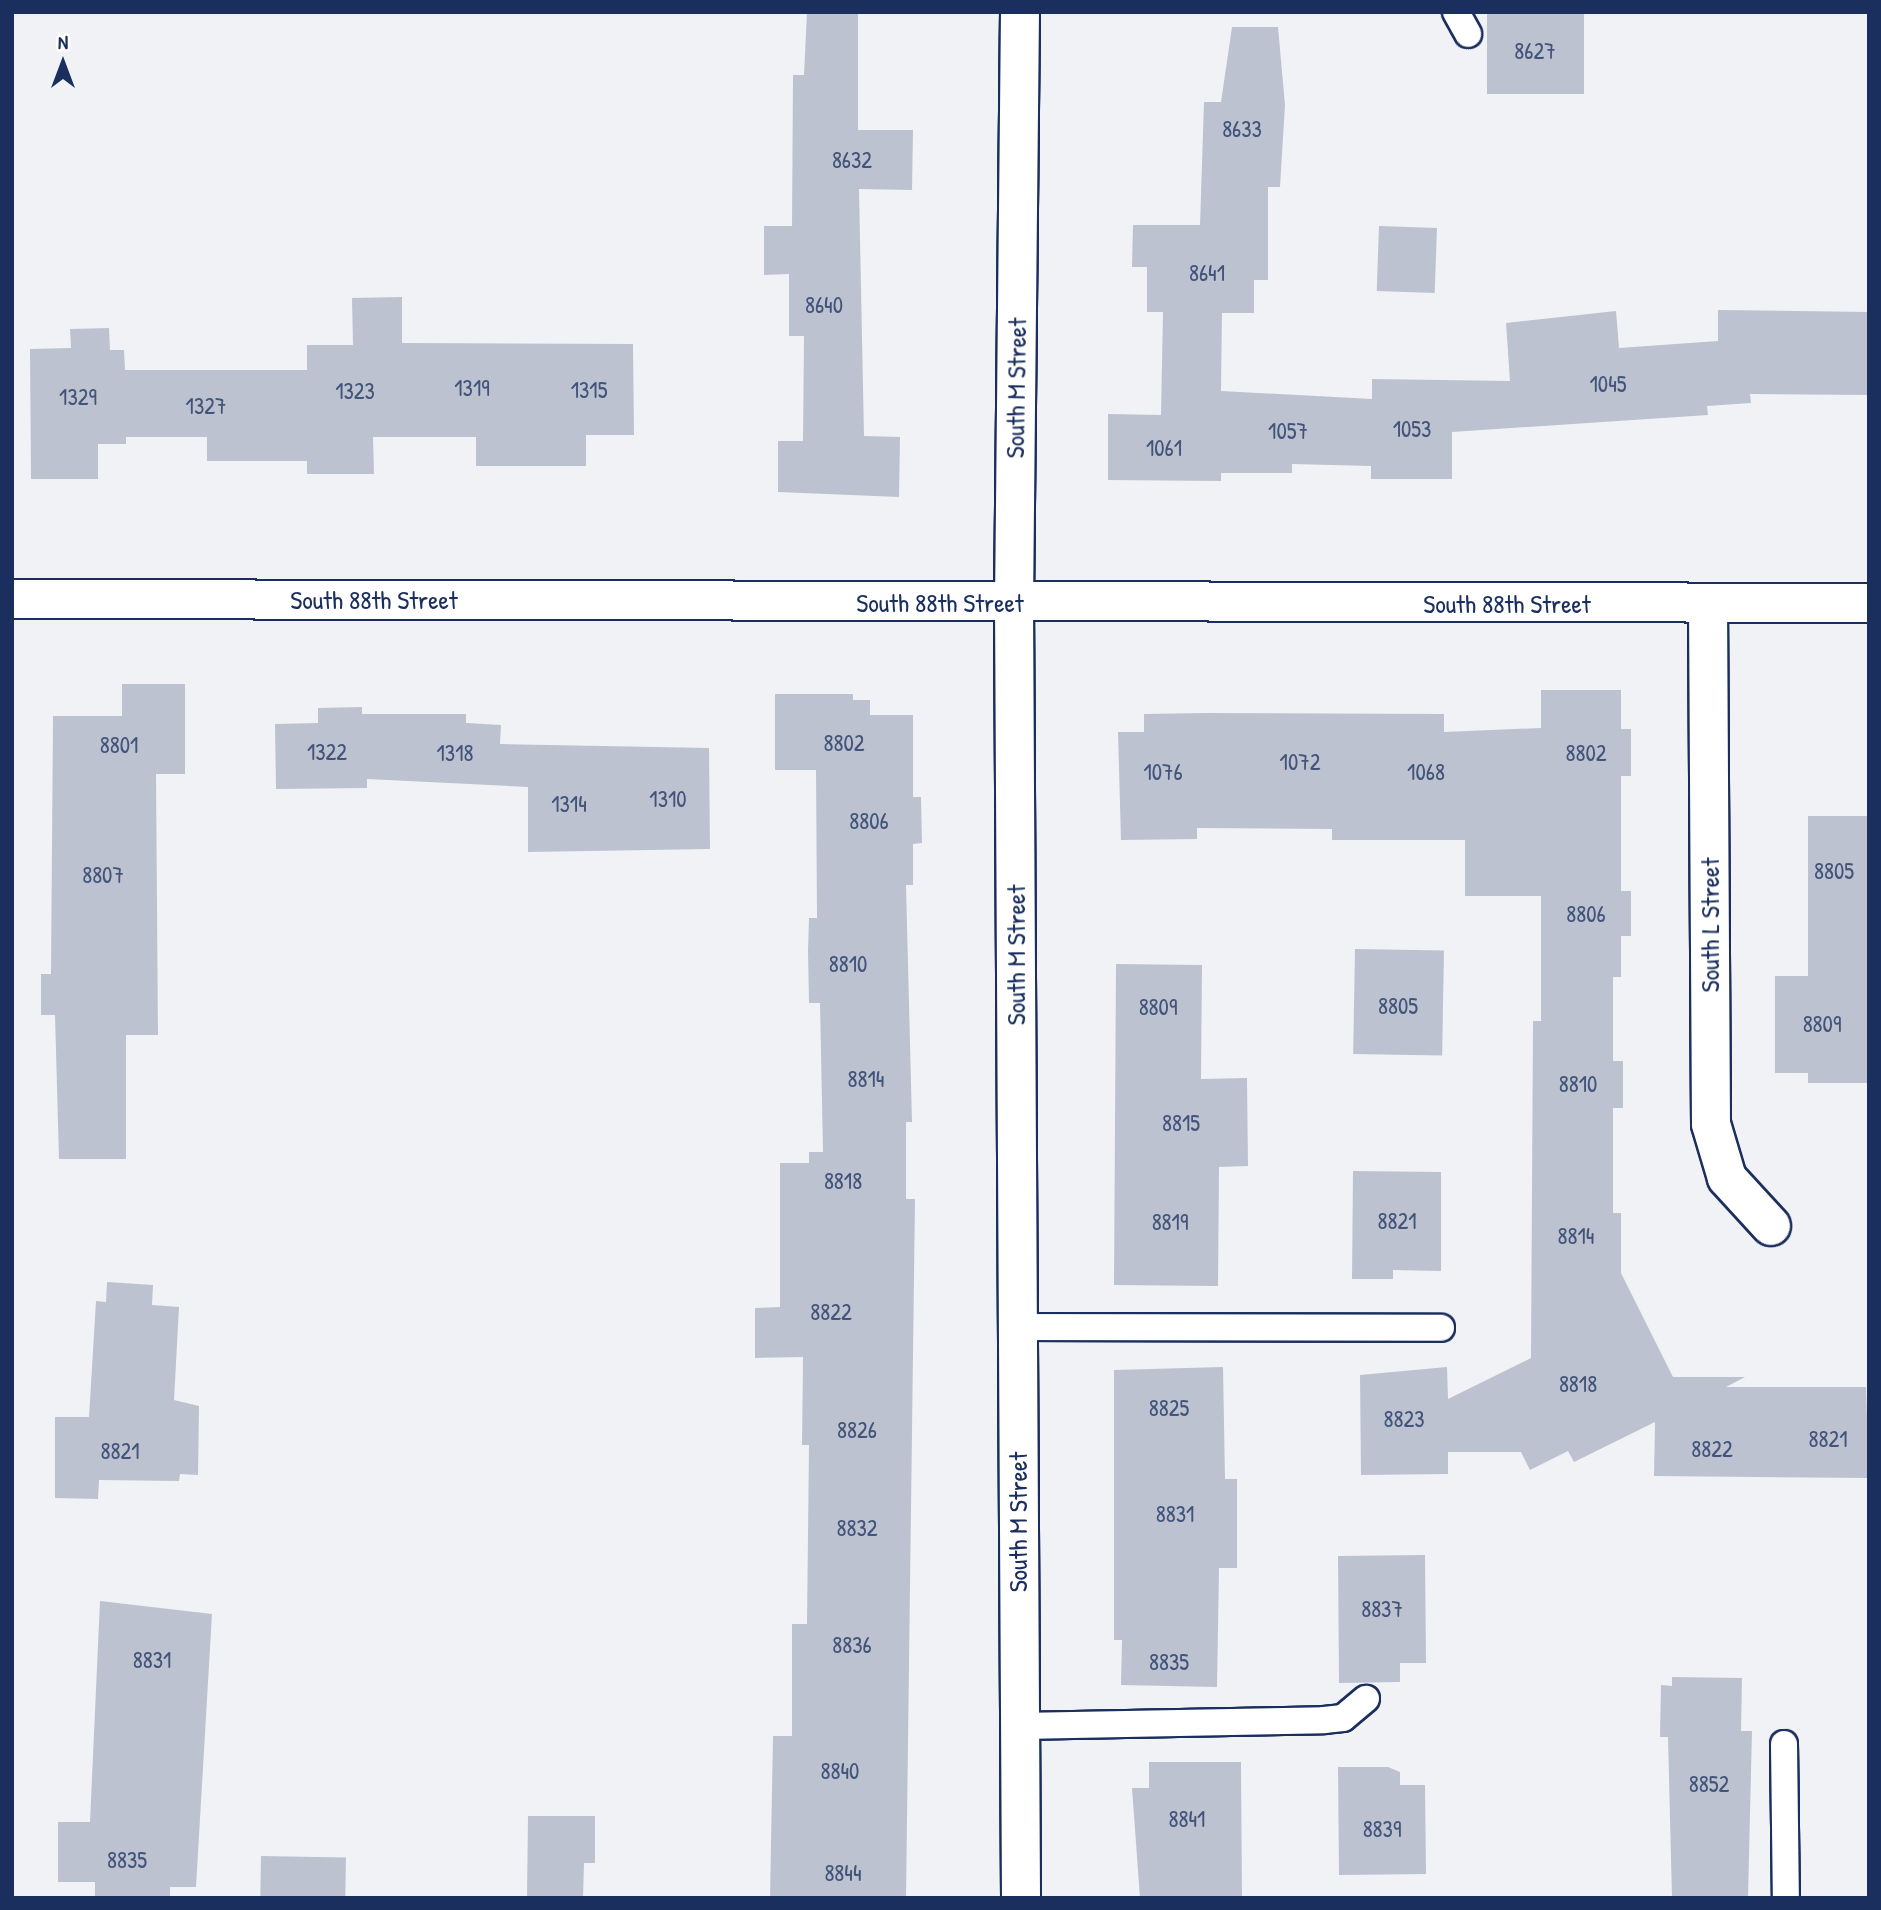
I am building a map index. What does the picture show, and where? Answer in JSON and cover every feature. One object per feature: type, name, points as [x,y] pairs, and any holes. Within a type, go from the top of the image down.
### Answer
[{"type":"street","name":"South M Street","points":[[1020,12],[1014,603],[1021,1898]]},
{"type":"street","name":"South 88th Street","points":[[12,599],[1869,603]]},
{"type":"street","name":"South L Street","points":[[1709,604],[1711,1124],[1727,1178],[1771,1226]]},
{"type":"lane","points":[[1017,1327],[1441,1328]]},
{"type":"lane","points":[[1020,1726],[1324,1720],[1343,1718],[1366,1699]]},
{"type":"lane","points":[[1784,1744],[1786,1898]]},
{"type":"building","points":[[807,12],[858,12],[858,130],[913,130],[912,190],[859,189],[864,436],[900,437],[899,497],[778,492],[778,441],[803,441],[804,336],[789,336],[789,274],[764,275],[764,226],[792,226],[793,75],[804,75]]},
{"type":"building","points":[[1487,12],[1584,12],[1584,94],[1487,94]]},
{"type":"building","points":[[1232,27],[1278,27],[1285,105],[1280,187],[1268,187],[1268,280],[1254,280],[1254,313],[1222,313],[1221,391],[1372,399],[1372,379],[1510,381],[1506,323],[1616,311],[1619,348],[1718,341],[1718,310],[1869,312],[1869,395],[1750,394],[1751,403],[1707,406],[1708,415],[1452,432],[1452,479],[1371,479],[1371,466],[1292,464],[1292,473],[1221,473],[1221,481],[1108,480],[1108,414],[1161,415],[1163,312],[1147,312],[1147,267],[1132,267],[1133,225],[1200,225],[1204,102],[1221,102]]},
{"type":"building","points":[[1379,226],[1437,228],[1435,293],[1377,291]]},
{"type":"building","points":[[402,297],[402,343],[633,344],[634,435],[586,435],[586,466],[476,466],[476,437],[373,437],[374,474],[307,474],[307,461],[207,461],[207,437],[126,437],[126,444],[98,444],[98,479],[31,479],[30,349],[71,348],[70,329],[109,328],[110,350],[124,350],[125,370],[307,370],[307,345],[353,345],[352,298]]},
{"type":"building","points":[[122,684],[185,684],[185,774],[156,774],[158,1035],[126,1035],[126,1159],[59,1159],[55,1015],[41,1015],[41,974],[51,974],[53,716],[122,716]]},
{"type":"building","points":[[1541,690],[1621,690],[1621,729],[1631,729],[1631,776],[1621,776],[1621,891],[1631,891],[1631,936],[1621,936],[1621,977],[1613,977],[1613,1061],[1623,1061],[1623,1108],[1613,1108],[1613,1213],[1621,1213],[1621,1273],[1673,1377],[1745,1377],[1726,1387],[1866,1387],[1869,1478],[1654,1476],[1655,1422],[1574,1462],[1568,1451],[1530,1470],[1521,1452],[1448,1452],[1448,1474],[1361,1475],[1360,1375],[1447,1367],[1448,1399],[1531,1358],[1533,1021],[1541,1021],[1541,896],[1465,896],[1465,840],[1332,840],[1332,829],[1197,828],[1197,839],[1121,840],[1118,732],[1144,732],[1144,714],[1206,713],[1444,714],[1444,732],[1541,728]]},
{"type":"building","points":[[775,694],[853,694],[853,700],[870,700],[870,715],[913,715],[913,797],[921,797],[922,843],[913,844],[913,885],[906,885],[912,1122],[906,1122],[906,1199],[915,1199],[906,1898],[770,1898],[773,1736],[792,1736],[792,1624],[807,1624],[809,1445],[802,1445],[803,1357],[755,1358],[755,1308],[780,1307],[780,1163],[809,1163],[809,1152],[823,1152],[820,1003],[809,1003],[808,951],[809,918],[817,918],[816,770],[775,770]]},
{"type":"building","points":[[362,707],[362,714],[466,714],[466,723],[501,725],[500,744],[709,748],[710,849],[528,852],[528,787],[367,779],[367,788],[276,789],[275,724],[318,723],[318,708]]},
{"type":"building","points":[[1808,816],[1869,816],[1869,1083],[1808,1083],[1808,1073],[1775,1073],[1775,976],[1808,976]]},
{"type":"building","points":[[1355,949],[1444,951],[1442,1056],[1353,1054]]},
{"type":"building","points":[[1116,964],[1202,965],[1201,1079],[1247,1078],[1248,1166],[1219,1167],[1218,1286],[1114,1285]]},
{"type":"building","points":[[1353,1171],[1441,1172],[1441,1271],[1393,1270],[1393,1279],[1352,1279]]},
{"type":"building","points":[[107,1282],[153,1285],[152,1305],[179,1307],[174,1400],[199,1406],[198,1475],[180,1474],[179,1481],[99,1480],[98,1499],[55,1498],[55,1417],[89,1417],[96,1301],[106,1302]]},
{"type":"building","points":[[1223,1367],[1225,1479],[1237,1479],[1237,1568],[1219,1568],[1217,1687],[1121,1685],[1122,1640],[1114,1640],[1114,1370]]},
{"type":"building","points":[[1425,1555],[1426,1663],[1400,1663],[1400,1682],[1339,1683],[1338,1556]]},
{"type":"building","points":[[100,1601],[212,1614],[196,1887],[170,1887],[170,1898],[95,1898],[95,1882],[58,1882],[58,1822],[90,1822]]},
{"type":"building","points":[[1672,1677],[1742,1678],[1741,1731],[1752,1731],[1748,1898],[1672,1898],[1668,1737],[1660,1737],[1661,1685],[1672,1686]]},
{"type":"building","points":[[1149,1762],[1241,1762],[1242,1898],[1140,1898],[1132,1788],[1149,1788]]},
{"type":"building","points":[[1338,1767],[1388,1767],[1400,1772],[1400,1785],[1425,1785],[1426,1874],[1339,1875]]},
{"type":"building","points":[[528,1816],[595,1816],[595,1863],[584,1863],[583,1898],[527,1898]]},
{"type":"building","points":[[261,1856],[346,1857],[345,1898],[260,1898]]}]
